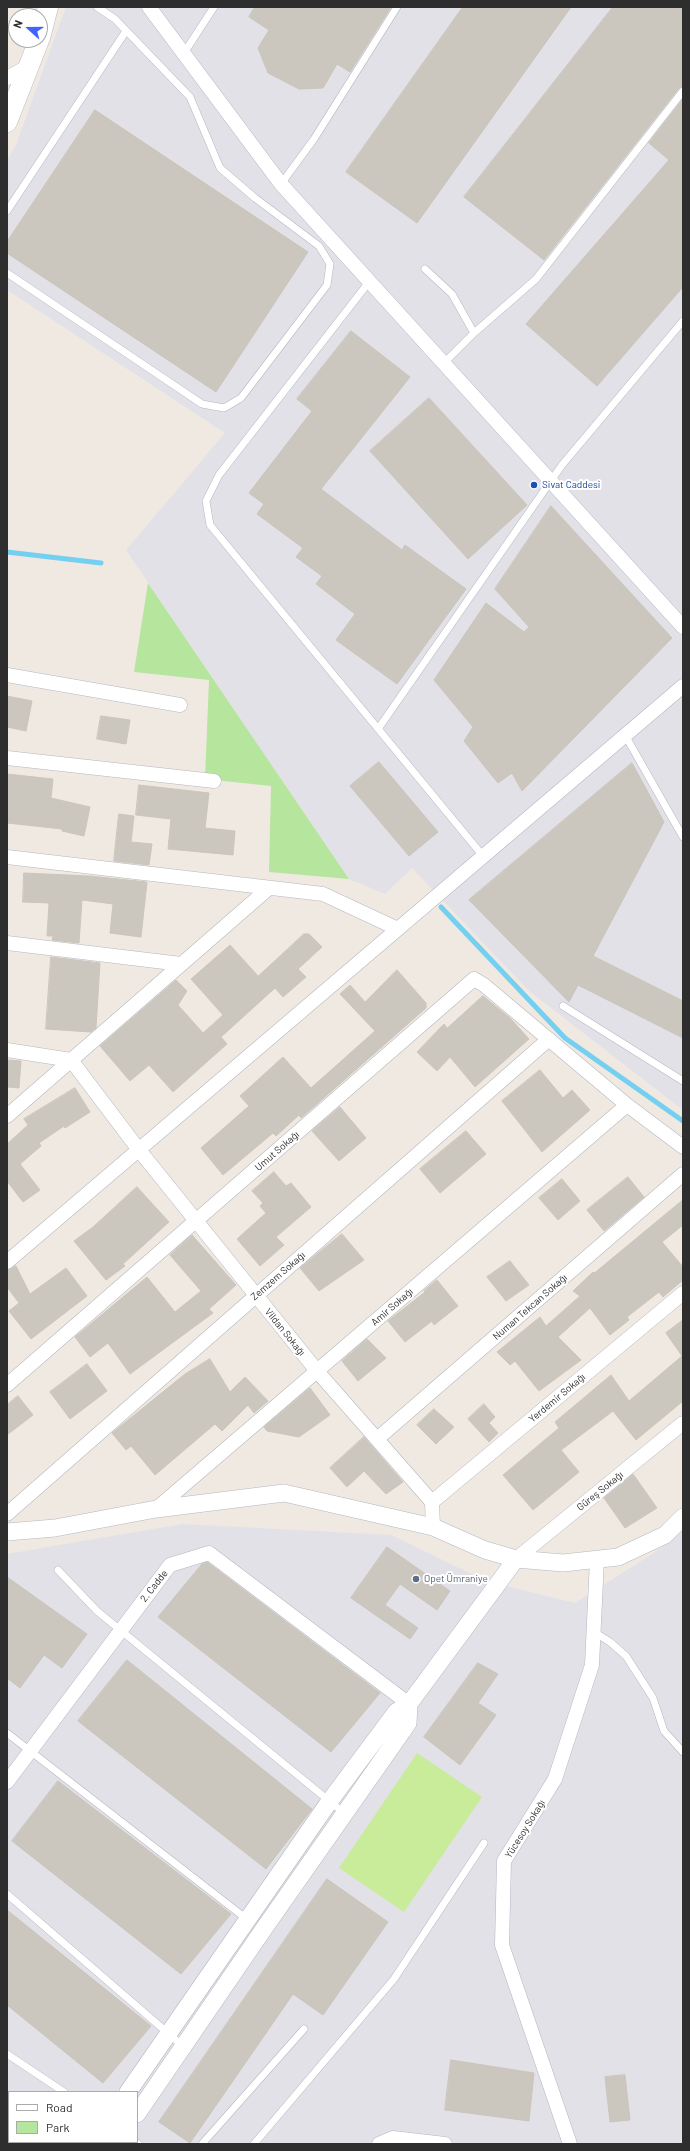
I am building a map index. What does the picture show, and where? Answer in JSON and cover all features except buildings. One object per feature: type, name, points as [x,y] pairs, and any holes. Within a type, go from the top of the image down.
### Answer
[{"type":"main road","points":[[7,122],[36,48]]},
{"type":"street","points":[[149,7],[281,184],[683,627]]},
{"type":"street","points":[[7,78],[29,66]]},
{"type":"street","points":[[7,675],[180,705]]},
{"type":"street","points":[[7,1262],[683,686]]},
{"type":"street","points":[[7,758],[214,780]]},
{"type":"street","points":[[7,857],[323,894],[398,929]]},
{"type":"street","points":[[7,1116],[269,888]]},
{"type":"street","points":[[7,942],[181,964]]},
{"type":"street","name":"Umut Sokağı","points":[[7,1384],[474,980],[484,985],[549,1039]]},
{"type":"street","points":[[549,1039],[627,1106],[683,1147]]},
{"type":"street","name":"Zemzem Sokağı","points":[[7,1514],[549,1039]]},
{"type":"street","points":[[7,1050],[71,1060]]},
{"type":"street","name":"Vildan Sokağı","points":[[71,1060],[139,1150],[317,1371],[432,1502]]},
{"type":"street","name":"Amir Sokağı","points":[[156,1509],[627,1106]]},
{"type":"street","name":"Numan Tekcan Sokağı","points":[[377,1439],[683,1174]]},
{"type":"street","name":"Yerdemir Sokağı","points":[[432,1502],[683,1293]]},
{"type":"street","name":"Güreş Sokağı","points":[[516,1559],[683,1423]]},
{"type":"street","points":[[7,1532],[55,1528],[156,1509],[284,1493],[433,1527],[484,1550],[516,1559],[563,1563],[618,1557],[665,1535],[683,1517]]},
{"type":"street","points":[[432,1502],[433,1527]]},
{"type":"street","name":"2. Cadde","points":[[7,1782],[170,1565],[209,1553],[409,1704]]},
{"type":"street","points":[[138,2113],[184,2047],[329,1802],[396,1712],[409,1704],[516,1559]]},
{"type":"street","name":"Yücesoy Sokağı","points":[[570,2144],[502,1945],[504,1861],[556,1779],[592,1665],[597,1559]]},
{"type":"street","points":[[129,2091],[169,2034],[344,1813],[408,1723],[409,1704]]},
{"type":"street","points":[[379,2144],[393,2138],[445,2144]]},
{"type":"lane","points":[[7,273],[202,404],[224,408],[241,398],[327,285],[330,264],[319,246],[255,198],[220,168],[190,97],[115,19],[97,7]]},
{"type":"lane","points":[[184,54],[214,7]]},
{"type":"lane","points":[[281,184],[314,139],[397,7]]},
{"type":"lane","points":[[7,211],[126,31]]},
{"type":"lane","points":[[443,364],[474,333],[536,279],[683,91]]},
{"type":"lane","points":[[425,269],[452,294],[474,333]]},
{"type":"lane","points":[[369,282],[218,475],[206,501],[210,525],[483,856]]},
{"type":"lane","points":[[378,728],[551,483],[562,465],[683,321]]},
{"type":"lane","points":[[625,735],[683,837]]},
{"type":"lane","points":[[563,1006],[683,1081]]},
{"type":"lane","points":[[58,1570],[97,1611],[344,1813]]},
{"type":"lane","points":[[594,1632],[610,1642],[626,1656],[653,1698],[664,1731],[683,1752]]},
{"type":"lane","points":[[7,1733],[256,1925]]},
{"type":"lane","points":[[254,2144],[394,1979],[484,1843]]},
{"type":"lane","points":[[7,1894],[184,2047]]},
{"type":"lane","points":[[202,2144],[304,2029]]},
{"type":"lane","points":[[7,2054],[62,2091]]},
{"type":"shaded area","points":[[66,7],[683,7],[683,1110],[529,991],[412,868],[385,894],[349,879],[126,550],[225,433],[7,290],[7,160],[16,145]]},
{"type":"shaded area","points":[[182,1524],[391,1535],[486,1581],[575,1603],[652,1554],[683,1531],[683,2144],[7,2144],[7,1554]]},
{"type":"green space","points":[[148,583],[349,879],[269,872],[271,786],[205,779],[209,680],[134,672]]},
{"type":"green space","points":[[417,1753],[482,1797],[404,1912],[339,1868]]},
{"type":"waterway","points":[[7,552],[101,563]]},
{"type":"waterway","points":[[441,907],[565,1038],[683,1121]]},
{"type":"place","name":"Sivat Caddesi","points":[[534,485]]},
{"type":"place","name":"Opet Ümraniye","points":[[416,1579]]}]
